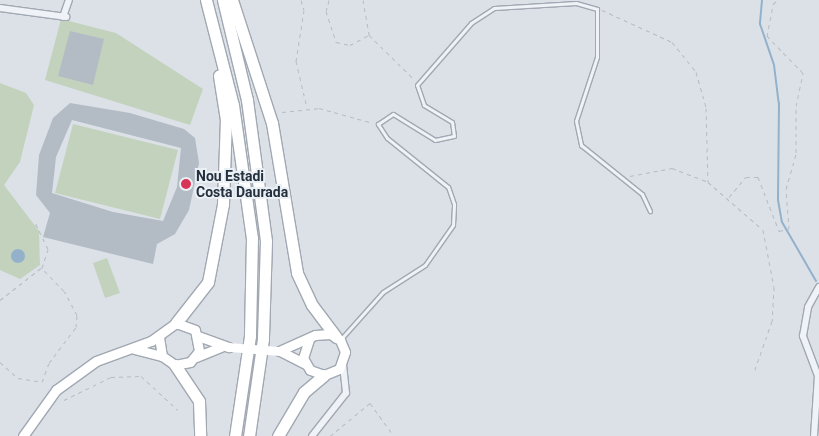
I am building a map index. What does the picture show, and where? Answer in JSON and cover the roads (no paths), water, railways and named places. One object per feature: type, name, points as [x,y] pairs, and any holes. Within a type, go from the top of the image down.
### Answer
[{"type":"highway","points":[[206,0],[234,105],[252,238],[250,336],[235,436]]},
{"type":"highway","points":[[222,0],[247,100],[266,241],[263,339],[249,436]]},
{"type":"highway","points":[[232,0],[272,124],[296,273],[312,305],[338,338]]},
{"type":"highway","points":[[176,323],[208,282],[223,204],[226,120],[213,25]]},
{"type":"highway","points":[[174,365],[199,401],[200,436]]},
{"type":"highway","points":[[278,436],[304,392],[329,374]]},
{"type":"main road","points":[[23,436],[46,401],[67,380],[96,361],[158,336],[176,323],[190,326],[198,336],[225,347],[279,351],[329,374],[343,364],[345,352],[338,338],[322,333],[279,351]]},
{"type":"main road","points":[[158,336],[162,356]]},
{"type":"main road","points":[[195,357],[198,336]]},
{"type":"main road","points":[[306,364],[303,351],[309,339]]},
{"type":"main road","points":[[126,350],[143,348],[162,356],[174,365],[225,347]]},
{"type":"street","points":[[0,8],[64,17],[69,0]]},
{"type":"street","points":[[814,436],[818,376],[803,336],[808,307],[819,286]]},
{"type":"street","points":[[312,436],[342,399],[346,384],[343,364]]},
{"type":"street","points":[[329,374],[346,384]]},
{"type":"lane","points":[[338,338],[383,292],[425,265],[453,225],[454,204],[448,187],[387,138],[378,124],[393,114],[435,140],[454,136],[452,122],[424,105],[417,92],[418,82],[471,23],[494,8],[576,3],[597,9],[597,56],[576,121],[581,145],[642,194],[650,211]]},
{"type":"water","points":[[15,249],[21,249],[25,256],[21,263],[15,263],[11,259],[11,253]]},
{"type":"waterway","points":[[762,0],[760,24],[774,65],[779,103],[778,200],[782,222],[816,281]]},
{"type":"place","name":"Nou Estadi Costa Daurada","points":[[186,184]]}]
